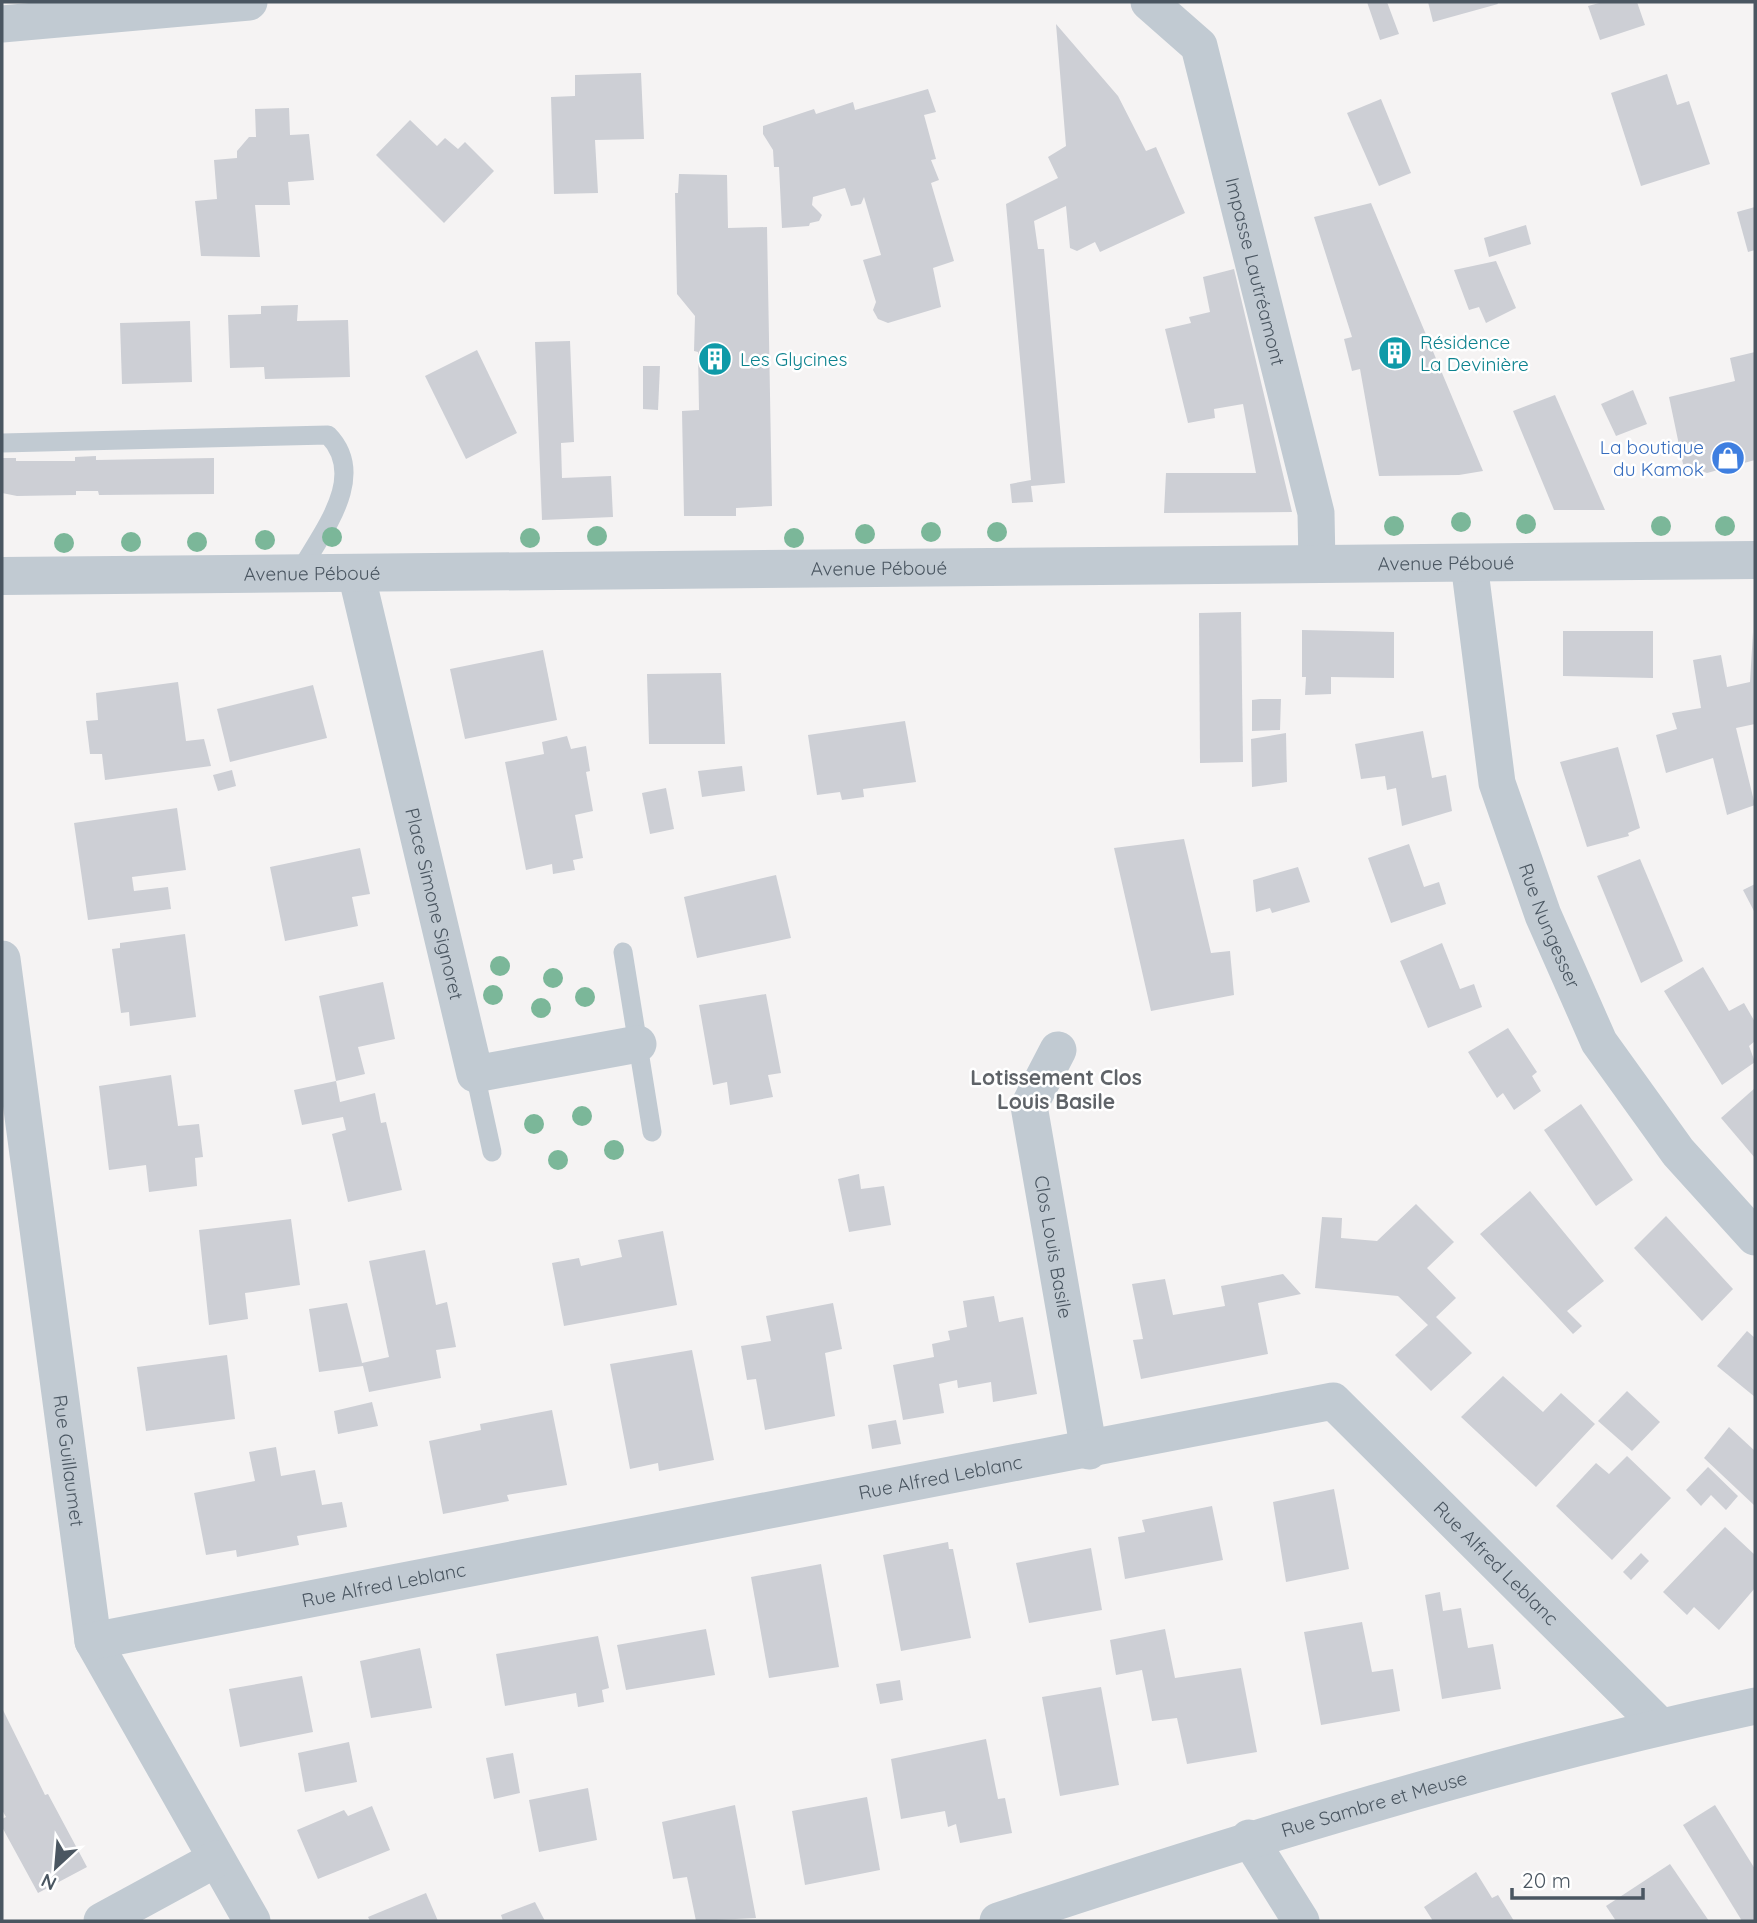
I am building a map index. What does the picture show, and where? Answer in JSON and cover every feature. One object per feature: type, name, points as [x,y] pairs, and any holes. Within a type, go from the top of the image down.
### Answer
[{"type":"street","points":[[2,24],[249,2]]},
{"type":"street","name":"Impasse Lautréamont","points":[[1149,2],[1199,46],[1316,513],[1317,564]]},
{"type":"street","name":"Avenue Péboué","points":[[2,576],[1755,560]]},
{"type":"street","name":"Rue Nungesser","points":[[1469,563],[1497,783],[1543,915],[1599,1042],[1678,1152],[1755,1237]]},
{"type":"street","name":"Place Simone Signoret","points":[[356,573],[475,1074]]},
{"type":"street","name":"Rue Guillaumet","points":[[2,959],[93,1641],[252,1921]]},
{"type":"street","points":[[475,1074],[638,1044]]},
{"type":"street","name":"Clos Louis Basile","points":[[1058,1050],[1029,1106],[1089,1451]]},
{"type":"street","name":"Rue Alfred Leblanc","points":[[93,1641],[1089,1451],[1333,1401],[1660,1727]]},
{"type":"street","name":"Rue Sambre et Meuse","points":[[998,1921],[1249,1838],[1660,1727],[1755,1706]]},
{"type":"street","points":[[1249,1838],[1301,1921]]},
{"type":"street","points":[[102,1921],[216,1859]]},
{"type":"lane","points":[[2,443],[328,435],[340,448],[345,464],[342,494],[299,573]]},
{"type":"lane","points":[[624,952],[652,1132]]},
{"type":"lane","points":[[475,1074],[492,1152]]},
{"type":"building","points":[[1367,2],[1387,2],[1399,34],[1380,40]]},
{"type":"building","points":[[1428,2],[1497,2],[1498,4],[1433,22]]},
{"type":"building","points":[[1603,2],[1637,2],[1645,25],[1600,40],[1588,6]]},
{"type":"building","points":[[1056,24],[1118,96],[1146,151],[1156,147],[1185,213],[1100,252],[1095,242],[1077,251],[1070,248],[1066,206],[1034,221],[1038,249],[1044,249],[1065,483],[1031,486],[1033,502],[1012,503],[1010,484],[1031,480],[1006,204],[1058,178],[1048,157],[1066,146]]},
{"type":"building","points":[[641,73],[644,139],[595,140],[598,193],[554,194],[551,97],[575,96],[575,75]]},
{"type":"building","points":[[1667,74],[1677,105],[1689,101],[1710,164],[1641,186],[1611,93]]},
{"type":"building","points":[[928,89],[936,112],[924,115],[936,159],[931,160],[939,180],[931,183],[954,261],[933,268],[941,307],[888,323],[878,319],[873,310],[876,302],[863,260],[881,255],[864,197],[861,204],[851,206],[845,188],[813,197],[812,205],[822,215],[819,221],[810,223],[809,226],[782,228],[779,167],[774,167],[773,150],[763,134],[763,126],[814,109],[816,114],[853,102],[855,110]]},
{"type":"building","points":[[1381,99],[1411,173],[1379,186],[1347,113]]},
{"type":"building","points":[[289,108],[290,135],[309,134],[314,180],[288,182],[290,205],[255,205],[260,257],[201,256],[195,201],[217,199],[214,160],[237,158],[237,151],[249,137],[256,137],[255,109]]},
{"type":"building","points":[[410,120],[437,146],[445,138],[458,149],[465,142],[494,171],[444,223],[376,155]]},
{"type":"building","points":[[679,174],[727,175],[728,228],[767,227],[772,506],[736,508],[736,516],[684,516],[682,411],[699,410],[698,352],[694,351],[695,316],[677,294],[675,193],[678,193]]},
{"type":"building","name":"Résidence La Devinière","points":[[1371,203],[1483,471],[1459,475],[1379,476],[1360,369],[1352,371],[1344,339],[1352,337],[1314,217]]},
{"type":"building","points":[[1755,207],[1755,250],[1748,252],[1737,212]]},
{"type":"building","points":[[1526,225],[1531,244],[1489,257],[1484,238]]},
{"type":"building","points":[[1496,261],[1516,308],[1486,323],[1479,307],[1469,310],[1454,270]]},
{"type":"building","points":[[1234,269],[1292,512],[1164,513],[1166,473],[1256,473],[1243,404],[1214,409],[1215,418],[1188,423],[1165,329],[1191,323],[1189,317],[1210,312],[1203,277]]},
{"type":"building","points":[[298,305],[297,321],[348,320],[350,377],[265,379],[264,367],[230,368],[228,315],[261,314],[261,306]]},
{"type":"building","points":[[190,321],[192,382],[122,384],[120,323]]},
{"type":"building","points":[[570,341],[574,442],[561,443],[562,478],[611,476],[613,517],[542,520],[535,342]]},
{"type":"building","points":[[477,350],[517,433],[466,459],[425,376]]},
{"type":"building","points":[[1755,352],[1755,460],[1707,473],[1683,464],[1669,397],[1735,381],[1730,358]]},
{"type":"building","points":[[643,366],[660,366],[658,410],[643,409]]},
{"type":"building","points":[[1633,390],[1647,424],[1616,436],[1601,404]]},
{"type":"building","points":[[1555,395],[1605,510],[1554,510],[1513,411]]},
{"type":"building","points":[[96,456],[96,460],[214,458],[214,494],[99,495],[98,491],[76,491],[76,495],[17,496],[2,493],[2,458],[16,458],[16,461],[75,461],[75,457]]},
{"type":"building","points":[[1241,612],[1243,762],[1200,763],[1199,613]]},
{"type":"building","points":[[1302,630],[1394,632],[1394,678],[1331,677],[1331,694],[1305,695],[1306,677],[1302,677]]},
{"type":"building","points":[[1563,631],[1653,631],[1653,678],[1563,676]]},
{"type":"building","points":[[1753,632],[1755,724],[1736,728],[1755,805],[1727,815],[1713,758],[1666,773],[1656,735],[1677,729],[1672,713],[1701,708],[1693,660],[1721,655],[1727,687],[1750,682]]},
{"type":"building","points":[[543,650],[557,720],[465,739],[450,669]]},
{"type":"building","points":[[721,673],[725,744],[649,744],[647,674]]},
{"type":"building","points":[[178,682],[186,741],[204,739],[211,766],[105,780],[102,754],[90,754],[86,721],[98,720],[96,693]]},
{"type":"building","points":[[313,685],[327,738],[230,762],[217,709]]},
{"type":"building","points":[[1281,699],[1280,730],[1252,731],[1252,700]]},
{"type":"building","points":[[905,721],[916,782],[863,789],[864,797],[842,800],[840,792],[817,795],[808,735]]},
{"type":"building","points":[[1423,731],[1432,778],[1446,775],[1452,811],[1402,826],[1396,788],[1387,790],[1385,776],[1361,779],[1355,744]]},
{"type":"building","points":[[1286,733],[1287,782],[1252,787],[1251,739]]},
{"type":"building","points":[[567,736],[571,749],[586,746],[590,771],[586,772],[593,811],[575,815],[583,858],[573,860],[575,870],[553,874],[552,864],[526,870],[505,762],[544,754],[542,742]]},
{"type":"building","points":[[1618,747],[1640,828],[1628,833],[1629,836],[1587,847],[1560,762]]},
{"type":"building","points":[[742,766],[745,791],[702,797],[698,771]]},
{"type":"building","points":[[232,770],[236,786],[218,791],[213,775]]},
{"type":"building","points":[[666,788],[674,829],[650,834],[642,793]]},
{"type":"building","points":[[177,808],[186,870],[132,877],[134,891],[168,887],[171,909],[88,920],[74,823]]},
{"type":"building","points":[[1184,839],[1211,953],[1230,951],[1234,995],[1151,1011],[1114,848]]},
{"type":"building","points":[[1409,844],[1424,887],[1439,882],[1446,904],[1391,923],[1368,858]]},
{"type":"building","points":[[360,848],[370,894],[352,897],[358,926],[285,941],[270,867]]},
{"type":"building","points":[[1640,859],[1683,961],[1641,983],[1597,876]]},
{"type":"building","points":[[1298,867],[1310,902],[1272,913],[1270,908],[1256,912],[1253,880]]},
{"type":"building","points":[[776,875],[791,938],[697,958],[684,897]]},
{"type":"building","points":[[1755,884],[1755,913],[1743,890]]},
{"type":"building","points":[[185,934],[196,1017],[130,1026],[129,1012],[121,1013],[112,949],[120,948],[120,943]]},
{"type":"building","points":[[1442,943],[1460,989],[1474,984],[1482,1007],[1428,1028],[1400,961]]},
{"type":"building","points":[[1703,967],[1729,1011],[1744,1003],[1755,1022],[1755,1041],[1749,1046],[1755,1062],[1722,1085],[1664,991]]},
{"type":"building","points":[[383,982],[395,1039],[358,1047],[365,1074],[336,1081],[319,996]]},
{"type":"building","points":[[766,994],[781,1073],[768,1075],[773,1097],[730,1105],[727,1082],[713,1085],[699,1005]]},
{"type":"building","points":[[1508,1028],[1537,1072],[1532,1076],[1541,1091],[1514,1110],[1503,1093],[1497,1098],[1468,1052]]},
{"type":"building","points":[[171,1075],[178,1126],[199,1124],[203,1157],[195,1158],[197,1186],[149,1192],[146,1165],[109,1170],[99,1086]]},
{"type":"building","points":[[336,1081],[340,1102],[375,1093],[381,1123],[386,1122],[402,1190],[348,1202],[332,1134],[346,1130],[343,1117],[302,1125],[294,1090]]},
{"type":"building","points":[[1755,1088],[1755,1158],[1721,1118]]},
{"type":"building","points":[[1581,1104],[1633,1180],[1596,1206],[1544,1130]]},
{"type":"building","points":[[859,1174],[861,1189],[884,1186],[891,1225],[849,1232],[838,1179]]},
{"type":"building","points":[[1530,1191],[1604,1281],[1567,1311],[1582,1326],[1573,1334],[1480,1234]]},
{"type":"building","points":[[1416,1204],[1454,1242],[1427,1268],[1456,1298],[1436,1317],[1472,1353],[1431,1391],[1395,1355],[1428,1325],[1398,1296],[1315,1288],[1322,1217],[1342,1218],[1341,1238],[1377,1241]]},
{"type":"building","points":[[1666,1216],[1733,1289],[1702,1321],[1634,1248]]},
{"type":"building","points":[[291,1219],[300,1285],[245,1293],[248,1319],[209,1325],[199,1230]]},
{"type":"building","points":[[663,1231],[677,1305],[564,1326],[552,1263],[579,1258],[581,1266],[622,1257],[618,1240]]},
{"type":"building","points":[[425,1250],[436,1305],[447,1302],[456,1347],[436,1350],[441,1378],[369,1392],[363,1366],[319,1372],[309,1309],[347,1303],[362,1363],[389,1357],[369,1261]]},
{"type":"building","points":[[1283,1274],[1301,1294],[1258,1303],[1268,1354],[1141,1379],[1133,1340],[1143,1339],[1132,1284],[1165,1279],[1173,1315],[1225,1306],[1221,1286]]},
{"type":"building","points":[[994,1296],[999,1322],[1023,1317],[1037,1394],[993,1402],[991,1382],[958,1388],[957,1380],[939,1384],[944,1413],[903,1420],[893,1365],[934,1357],[932,1344],[950,1340],[948,1331],[967,1327],[963,1301]]},
{"type":"building","points":[[833,1303],[842,1349],[825,1353],[835,1416],[765,1430],[756,1379],[747,1380],[741,1346],[771,1341],[766,1316]]},
{"type":"building","points":[[1747,1331],[1755,1338],[1755,1397],[1717,1366]]},
{"type":"building","points":[[692,1350],[714,1460],[659,1471],[658,1463],[630,1469],[610,1364]]},
{"type":"building","points":[[227,1355],[235,1419],[146,1431],[137,1367]]},
{"type":"building","points":[[1503,1376],[1543,1412],[1561,1393],[1595,1424],[1536,1487],[1461,1417]]},
{"type":"building","points":[[1627,1391],[1660,1422],[1632,1451],[1598,1421]]},
{"type":"building","points":[[372,1402],[378,1426],[338,1434],[334,1411]]},
{"type":"building","points":[[552,1410],[567,1485],[507,1495],[509,1501],[443,1514],[429,1441],[481,1430],[480,1424]]},
{"type":"building","points":[[896,1420],[901,1444],[872,1449],[868,1425]]},
{"type":"building","points":[[1729,1427],[1755,1451],[1755,1506],[1704,1458]]},
{"type":"building","points":[[276,1447],[281,1476],[315,1470],[322,1505],[342,1502],[347,1527],[297,1536],[299,1545],[237,1557],[236,1550],[206,1555],[194,1493],[255,1481],[249,1452]]},
{"type":"building","points":[[1627,1456],[1671,1498],[1612,1560],[1556,1506],[1596,1463],[1609,1474]]},
{"type":"building","points":[[1708,1467],[1738,1496],[1726,1510],[1711,1495],[1701,1506],[1686,1490]]},
{"type":"building","points":[[1334,1489],[1349,1569],[1286,1582],[1273,1502]]},
{"type":"building","points":[[1212,1506],[1223,1560],[1125,1579],[1118,1537],[1145,1532],[1142,1520]]},
{"type":"building","points":[[1725,1527],[1755,1555],[1755,1588],[1719,1630],[1694,1607],[1687,1615],[1663,1592]]},
{"type":"building","points":[[948,1542],[949,1549],[953,1549],[971,1638],[901,1651],[883,1555]]},
{"type":"building","points":[[1091,1548],[1102,1610],[1029,1623],[1016,1563]]},
{"type":"building","points":[[1641,1553],[1649,1561],[1631,1580],[1623,1572]]},
{"type":"building","points":[[821,1564],[839,1667],[769,1678],[751,1577]]},
{"type":"building","points":[[1440,1592],[1443,1611],[1461,1608],[1468,1648],[1493,1644],[1501,1689],[1442,1699],[1425,1595]]},
{"type":"building","points":[[1362,1622],[1372,1672],[1393,1669],[1400,1711],[1321,1725],[1304,1632]]},
{"type":"building","points":[[706,1629],[715,1675],[626,1690],[617,1645]]},
{"type":"building","points":[[1165,1629],[1175,1678],[1241,1668],[1257,1752],[1187,1764],[1177,1718],[1152,1721],[1142,1670],[1116,1675],[1110,1640]]},
{"type":"building","points":[[598,1636],[609,1688],[602,1690],[604,1702],[578,1707],[576,1693],[505,1706],[496,1654]]},
{"type":"building","points":[[420,1648],[432,1708],[371,1718],[360,1661]]},
{"type":"building","points":[[302,1676],[313,1732],[240,1747],[229,1689]]},
{"type":"building","points":[[900,1680],[903,1700],[880,1704],[876,1684]]},
{"type":"building","points":[[1101,1687],[1119,1785],[1060,1796],[1042,1697]]},
{"type":"building","points":[[2,1708],[45,1795],[48,1794],[87,1867],[38,1893],[2,1827],[2,1819],[6,1817],[2,1810]]},
{"type":"building","points":[[986,1739],[998,1799],[1005,1798],[1012,1833],[960,1843],[956,1824],[948,1827],[945,1811],[901,1819],[891,1759]]},
{"type":"building","points":[[349,1742],[357,1782],[305,1792],[298,1753]]},
{"type":"building","points":[[513,1753],[520,1793],[494,1799],[486,1758]]},
{"type":"building","points":[[588,1788],[597,1840],[539,1852],[529,1800]]},
{"type":"building","points":[[867,1797],[880,1870],[805,1885],[792,1811]]},
{"type":"building","points":[[735,1805],[756,1918],[696,1921],[687,1877],[673,1879],[662,1822]]},
{"type":"building","points":[[1715,1805],[1755,1869],[1755,1921],[1742,1921],[1683,1825]]},
{"type":"building","points":[[372,1806],[390,1850],[318,1879],[297,1830],[344,1810],[348,1816]]},
{"type":"building","points":[[1670,1864],[1709,1921],[1616,1921],[1606,1906]]},
{"type":"building","points":[[1476,1872],[1492,1898],[1498,1895],[1514,1921],[1433,1921],[1424,1907]]},
{"type":"building","points":[[426,1893],[438,1921],[370,1921],[368,1917]]},
{"type":"building","points":[[535,1902],[545,1921],[503,1921],[501,1915]]},
{"type":"place","name":"Résidence La Devinière","points":[[1395,353]]},
{"type":"place","name":"Les Glycines","points":[[715,359]]},
{"type":"place","name":"La boutique du Kamok","points":[[1728,458]]},
{"type":"district","name":"Lotissement Clos Louis Basile","points":[[1056,1090]]}]
